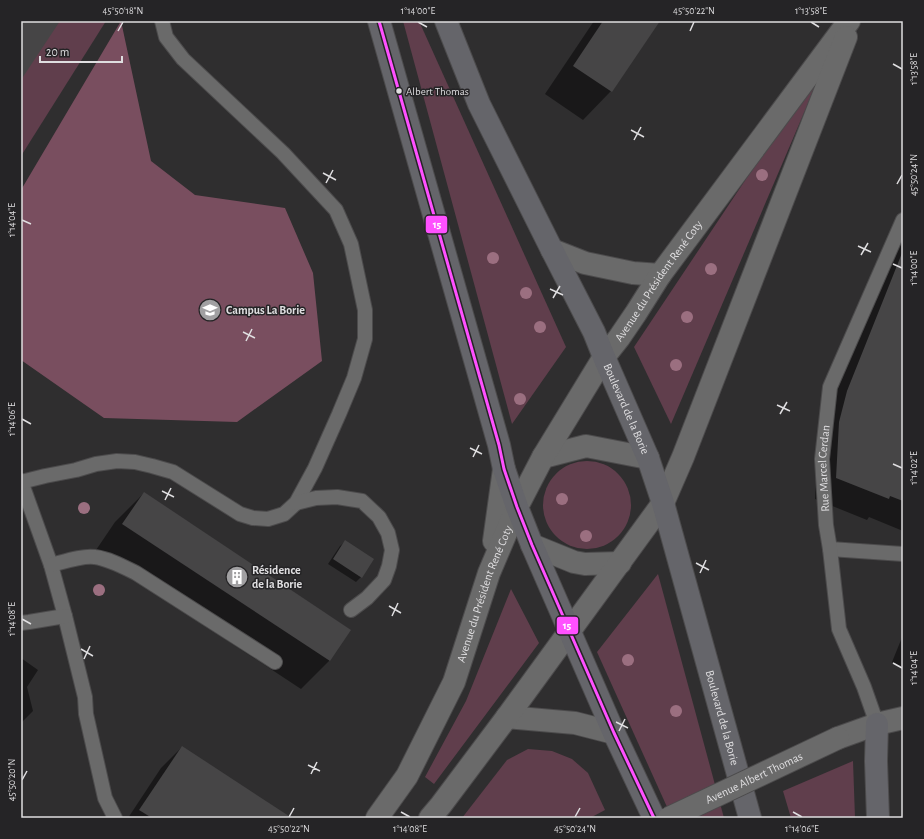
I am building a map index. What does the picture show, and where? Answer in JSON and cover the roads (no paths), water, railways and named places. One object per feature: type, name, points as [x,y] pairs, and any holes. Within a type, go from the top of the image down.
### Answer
[{"type":"main road","points":[[379,21],[499,445],[504,469],[517,507],[532,545],[650,812]]},
{"type":"main road","name":"Boulevard de la Borie","points":[[446,21],[479,104],[594,332],[648,458],[664,503],[750,818]]},
{"type":"main road","points":[[877,724],[876,761],[878,818]]},
{"type":"street","name":"Avenue du Président René Coty","points":[[377,818],[407,776],[454,682],[489,573],[517,507],[543,457],[604,357],[636,313],[660,275],[849,21]]},
{"type":"street","points":[[430,818],[507,717],[664,503],[853,21]]},
{"type":"street","points":[[552,250],[585,263],[633,273],[660,275]]},
{"type":"street","points":[[543,457],[586,446],[648,458]]},
{"type":"street","points":[[489,573],[504,469]]},
{"type":"street","points":[[532,545],[574,562],[585,564],[620,563]]},
{"type":"street","points":[[877,724],[903,704]]},
{"type":"street","points":[[507,717],[575,723],[614,733]]},
{"type":"street","points":[[877,724],[903,718]]},
{"type":"street","name":"Avenue Albert Thomas","points":[[669,818],[838,738],[877,724]]},
{"type":"lane","points":[[115,818],[105,798],[86,714],[85,697],[51,565],[21,482],[96,464],[117,461],[135,462],[173,472],[240,514],[253,518],[268,519],[284,514],[296,503],[315,468],[354,378],[365,339],[365,310],[351,244],[336,210],[283,153],[183,59],[166,38],[162,21]]},
{"type":"lane","name":"Rue Marcel Cerdan","points":[[877,724],[864,687],[839,629],[826,525],[822,459],[830,387],[903,220]]},
{"type":"lane","points":[[296,503],[316,498],[337,497],[362,501],[379,517],[388,533],[392,550],[389,566],[384,580],[367,598],[351,610]]},
{"type":"lane","points":[[830,549],[903,554]]},
{"type":"lane","points":[[51,565],[72,559],[93,556],[113,561],[136,573],[275,662]]},
{"type":"lane","points":[[21,623],[65,616]]},
{"type":"place","name":"Albert Thomas","points":[[399,91]]},
{"type":"place","name":"Campus La Borie","points":[[210,310]]},
{"type":"place","name":"Résidence de la Borie","points":[[237,577]]}]
